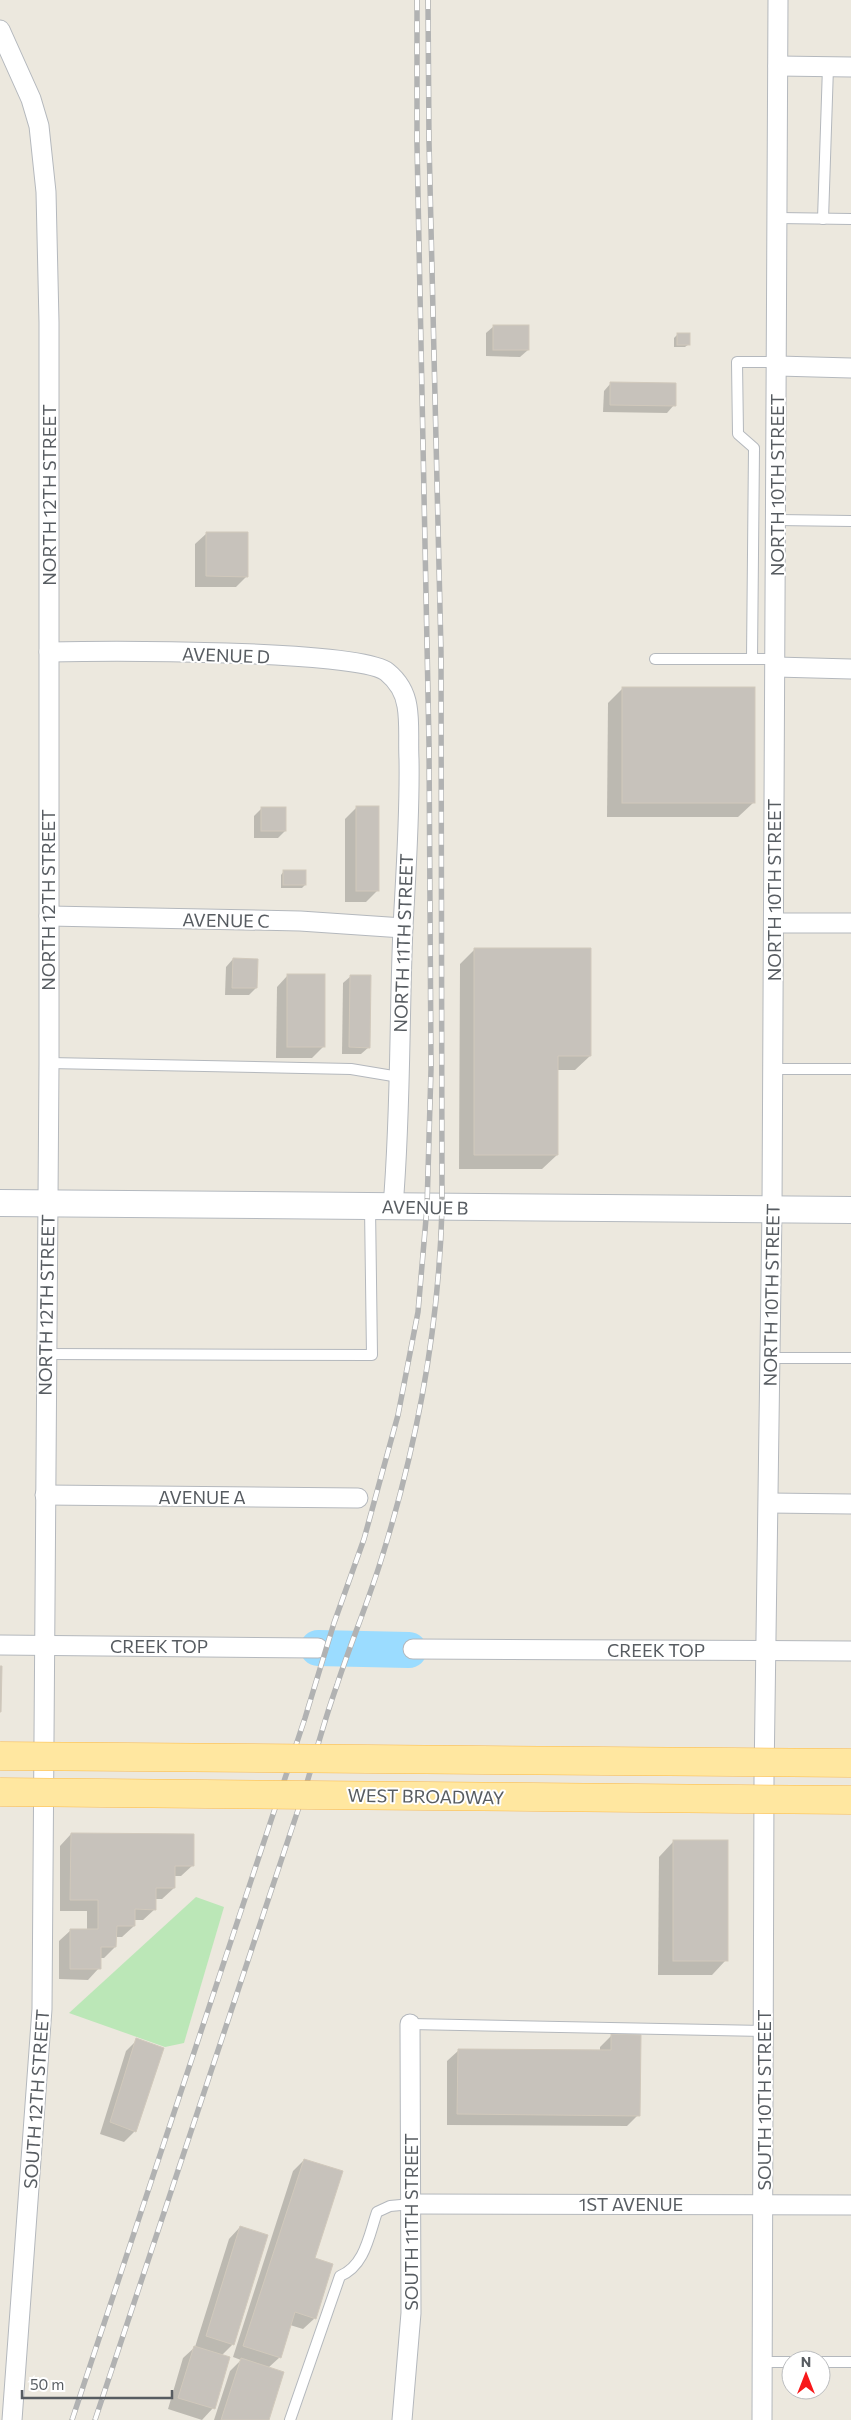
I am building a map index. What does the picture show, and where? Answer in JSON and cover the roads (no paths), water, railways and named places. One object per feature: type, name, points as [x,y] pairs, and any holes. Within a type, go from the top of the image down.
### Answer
[{"type":"main road","name":"WEST BROADWAY","points":[[0,1756],[851,1763]]},
{"type":"main road","name":"WEST BROADWAY","points":[[0,1792],[851,1800]]},
{"type":"street","name":"NORTH 10TH STREET","points":[[764,1779],[772,1209],[778,364],[778,0]]},
{"type":"street","name":"NORTH 12TH STREET","points":[[0,30],[31,99],[40,135],[46,192],[49,322],[49,1063],[44,1778]]},
{"type":"street","points":[[778,66],[851,67]]},
{"type":"street","points":[[778,364],[851,368]]},
{"type":"street","name":"AVENUE D","points":[[49,652],[250,655],[350,661],[373,665],[386,671],[396,682]]},
{"type":"street","points":[[776,663],[851,669]]},
{"type":"street","name":"NORTH 11TH STREET","points":[[382,1206],[398,1152],[403,928],[409,795],[408,720],[404,694],[396,682]]},
{"type":"street","name":"AVENUE C","points":[[49,916],[300,921],[403,928]]},
{"type":"street","points":[[774,923],[851,923]]},
{"type":"street","name":"AVENUE B","points":[[0,1203],[851,1210]]},
{"type":"street","name":"AVENUE A","points":[[45,1496],[358,1498]]},
{"type":"street","points":[[768,1503],[851,1504]]},
{"type":"street","name":"CREEK TOP","points":[[0,1645],[318,1648]]},
{"type":"street","name":"CREEK TOP","points":[[413,1649],[851,1651]]},
{"type":"street","name":"SOUTH 12TH STREET","points":[[12,2420],[42,2009],[44,1778]]},
{"type":"street","name":"SOUTH 10TH STREET","points":[[762,2420],[764,1779]]},
{"type":"street","name":"SOUTH 11TH STREET","points":[[402,2420],[411,2313],[410,2024]]},
{"type":"street","name":"1ST AVENUE","points":[[412,2204],[851,2206]]},
{"type":"lane","points":[[823,219],[828,67]]},
{"type":"lane","points":[[778,218],[851,219]]},
{"type":"lane","points":[[752,659],[754,448],[738,434],[737,362],[778,364]]},
{"type":"lane","points":[[776,520],[851,520]]},
{"type":"lane","points":[[655,659],[752,659],[776,663]]},
{"type":"lane","points":[[49,1063],[351,1070],[399,1077]]},
{"type":"lane","points":[[773,1069],[851,1069]]},
{"type":"lane","points":[[46,1354],[372,1355],[382,1206]]},
{"type":"lane","points":[[770,1358],[851,1358]]},
{"type":"lane","points":[[410,2024],[764,2031]]},
{"type":"lane","points":[[290,2420],[340,2276],[355,2267],[377,2212],[390,2206],[412,2204]]},
{"type":"lane","points":[[762,2362],[781,2362]]},
{"type":"lane","points":[[831,2362],[851,2362]]},
{"type":"waterway","points":[[318,1648],[409,1650]]},
{"type":"railway","points":[[72,2420],[305,1718],[334,1623],[364,1539],[398,1415],[418,1312],[427,1207],[431,1069],[429,744],[417,144],[417,0]]},
{"type":"railway","points":[[95,2420],[306,1786],[333,1697],[382,1557],[395,1515],[416,1428],[431,1340],[440,1252],[442,1208],[441,652],[429,142],[428,0]]}]
